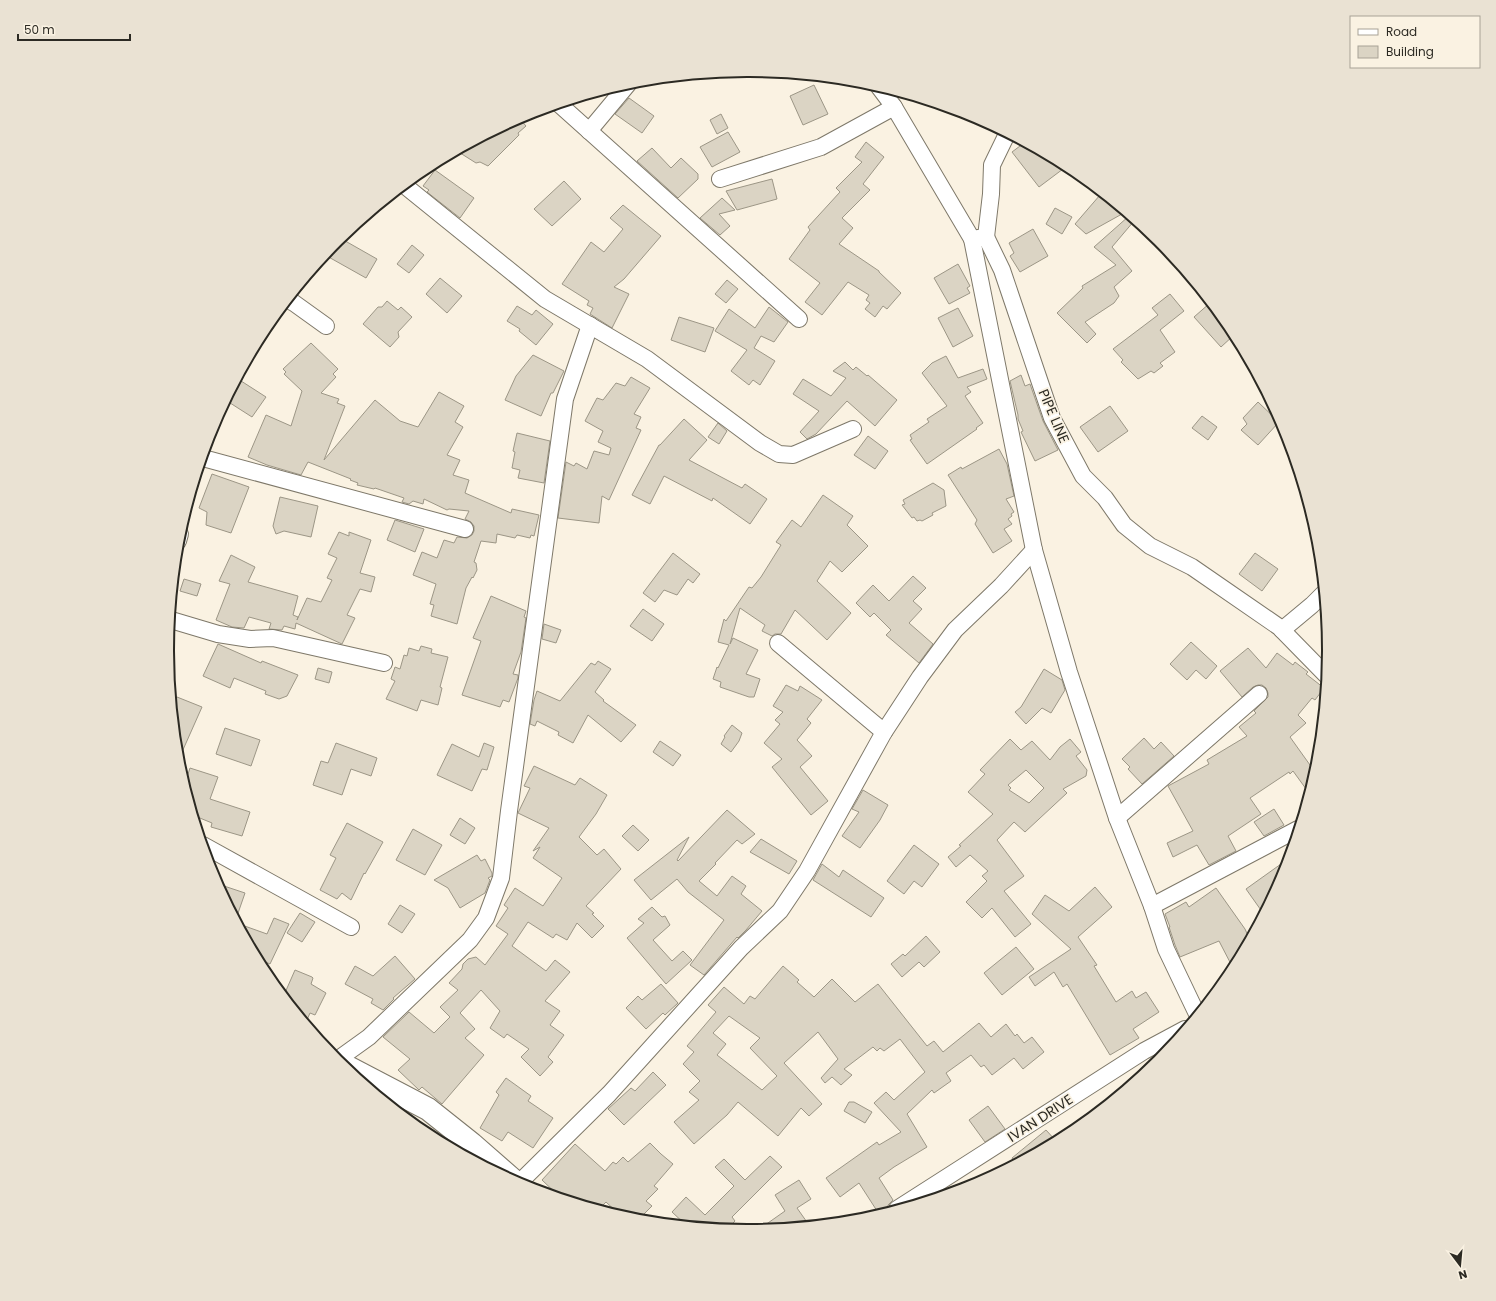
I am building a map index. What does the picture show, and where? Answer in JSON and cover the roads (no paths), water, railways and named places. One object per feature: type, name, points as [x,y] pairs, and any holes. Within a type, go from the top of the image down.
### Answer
[{"type":"street","points":[[589,131],[622,92]]},
{"type":"street","name":"PIPE LINE","points":[[885,94],[894,106],[979,238],[1002,270],[1052,418],[1083,476],[1105,498],[1124,525],[1150,546],[1192,567],[1282,630],[1321,670]]},
{"type":"street","points":[[720,179],[821,147],[894,106]]},
{"type":"street","points":[[563,107],[799,319]]},
{"type":"street","points":[[1005,138],[992,165],[991,194],[979,238],[1034,550],[1069,672],[1117,818],[1152,906],[1166,948],[1195,1010]]},
{"type":"street","points":[[409,189],[545,299],[647,359],[760,443],[779,454],[793,455],[853,429]]},
{"type":"street","points":[[292,302],[326,326]]},
{"type":"street","points":[[342,1056],[369,1037],[470,940],[486,918],[501,878],[565,399],[590,325]]},
{"type":"street","points":[[208,459],[465,529]]},
{"type":"street","points":[[524,1178],[609,1094],[741,948],[780,911],[807,871],[884,732],[920,677],[956,630],[1001,586],[1034,550]]},
{"type":"street","points":[[1282,630],[1319,598]]},
{"type":"street","points":[[176,622],[218,634],[250,639],[273,638],[384,663]]},
{"type":"street","points":[[778,643],[884,732]]},
{"type":"street","points":[[1117,818],[1259,694]]},
{"type":"street","points":[[1152,906],[1292,832]]},
{"type":"street","points":[[211,850],[351,927]]},
{"type":"street","name":"IVAN DRIVE","points":[[912,1200],[1144,1051],[1173,1035]]},
{"type":"street","points":[[362,1074],[428,1109],[467,1148],[483,1159]]}]
